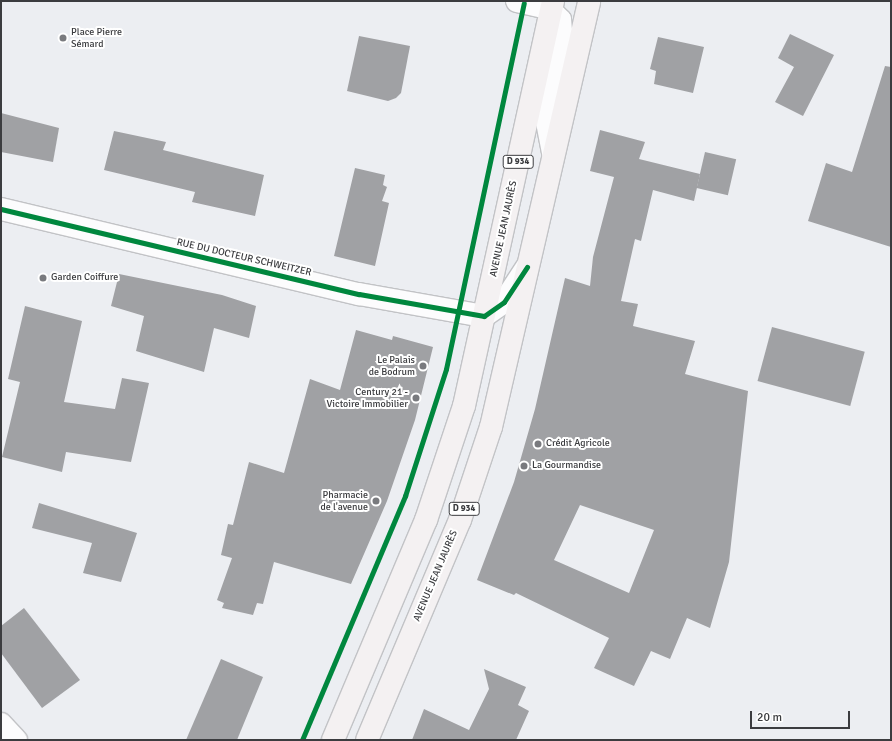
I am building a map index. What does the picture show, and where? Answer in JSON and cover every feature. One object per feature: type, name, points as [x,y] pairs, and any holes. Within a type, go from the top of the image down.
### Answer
[{"type":"main road","name":"AVENUE JEAN JAURÈS","points":[[367,740],[476,476],[491,427],[589,1]]},
{"type":"main road","name":"AVENUE JEAN JAURÈS","points":[[333,740],[443,476],[464,406],[553,5]]},
{"type":"street","points":[[517,1],[553,5]]},
{"type":"street","name":"RUE DU DOCTEUR SCHWEITZER","points":[[1,209],[358,294],[484,316]]},
{"type":"street","name":"AVENUE JEAN JAURÈS","points":[[484,316],[504,302],[527,267]]},
{"type":"street","points":[[1,724],[16,740]]},
{"type":"lane","points":[[552,160],[545,122],[563,31],[562,19],[553,5]]},
{"type":"building","points":[[790,34],[834,55],[803,116],[775,102],[794,67],[778,58]]},
{"type":"building","points":[[359,36],[410,46],[401,93],[396,98],[388,101],[347,91]]},
{"type":"building","points":[[658,37],[704,47],[693,93],[654,84],[656,71],[650,69]]},
{"type":"building","points":[[885,66],[891,67],[891,247],[808,221],[826,163],[852,172]]},
{"type":"building","points":[[1,113],[59,128],[53,162],[1,152]]},
{"type":"building","points":[[600,130],[645,142],[639,159],[700,174],[694,201],[653,190],[641,241],[635,239],[621,301],[638,304],[633,326],[695,341],[685,374],[748,391],[729,562],[710,628],[687,618],[670,659],[651,651],[634,686],[594,668],[609,638],[516,593],[514,595],[477,580],[514,482],[535,409],[565,278],[590,286],[593,257],[614,177],[590,171]],"holes":[[[580,505],[654,530],[629,593],[554,560]]]},
{"type":"building","points":[[114,131],[166,142],[163,150],[264,175],[255,216],[192,202],[195,192],[104,170]]},
{"type":"building","points":[[705,152],[736,159],[728,195],[697,188]]},
{"type":"building","points":[[355,168],[385,175],[383,185],[387,187],[382,201],[389,203],[375,266],[334,256]]},
{"type":"building","points":[[119,274],[222,295],[256,306],[249,338],[214,328],[204,372],[136,351],[144,316],[111,306]]},
{"type":"building","points":[[25,306],[82,321],[64,402],[115,409],[122,378],[149,383],[131,462],[66,452],[62,472],[2,457],[20,382],[8,379]]},
{"type":"building","points":[[772,327],[865,352],[850,406],[758,381]]},
{"type":"building","points":[[356,330],[392,340],[393,336],[433,347],[415,420],[387,501],[351,584],[274,562],[263,604],[257,603],[253,615],[222,608],[224,603],[217,600],[232,558],[221,555],[228,524],[233,525],[249,462],[284,473],[310,379],[340,390]]},
{"type":"building","points":[[39,503],[137,533],[121,582],[83,573],[92,543],[32,528]]},
{"type":"building","points":[[24,608],[80,680],[42,708],[1,653],[1,626]]},
{"type":"building","points":[[221,659],[263,677],[237,740],[186,740]]},
{"type":"building","points":[[484,669],[526,687],[518,705],[529,711],[516,740],[412,740],[424,709],[469,730],[489,689]]},
{"type":"cycle path","points":[[302,740],[405,496],[446,369],[524,3]]},
{"type":"cycle path","points":[[1,209],[359,294],[484,316],[504,302],[527,267]]},
{"type":"place","name":"Place Pierre Sémard","points":[[63,38]]},
{"type":"place","name":"Garden Coiffure","points":[[43,278]]},
{"type":"place","name":"Le Palais de Bodrum","points":[[423,366]]},
{"type":"place","name":"Century 21 - Victoire Immobilier","points":[[416,398]]},
{"type":"place","name":"Crédit Agricole","points":[[538,444]]},
{"type":"place","name":"La Gourmandise","points":[[524,466]]},
{"type":"place","name":"Pharmacie de l'avenue","points":[[376,501]]}]
